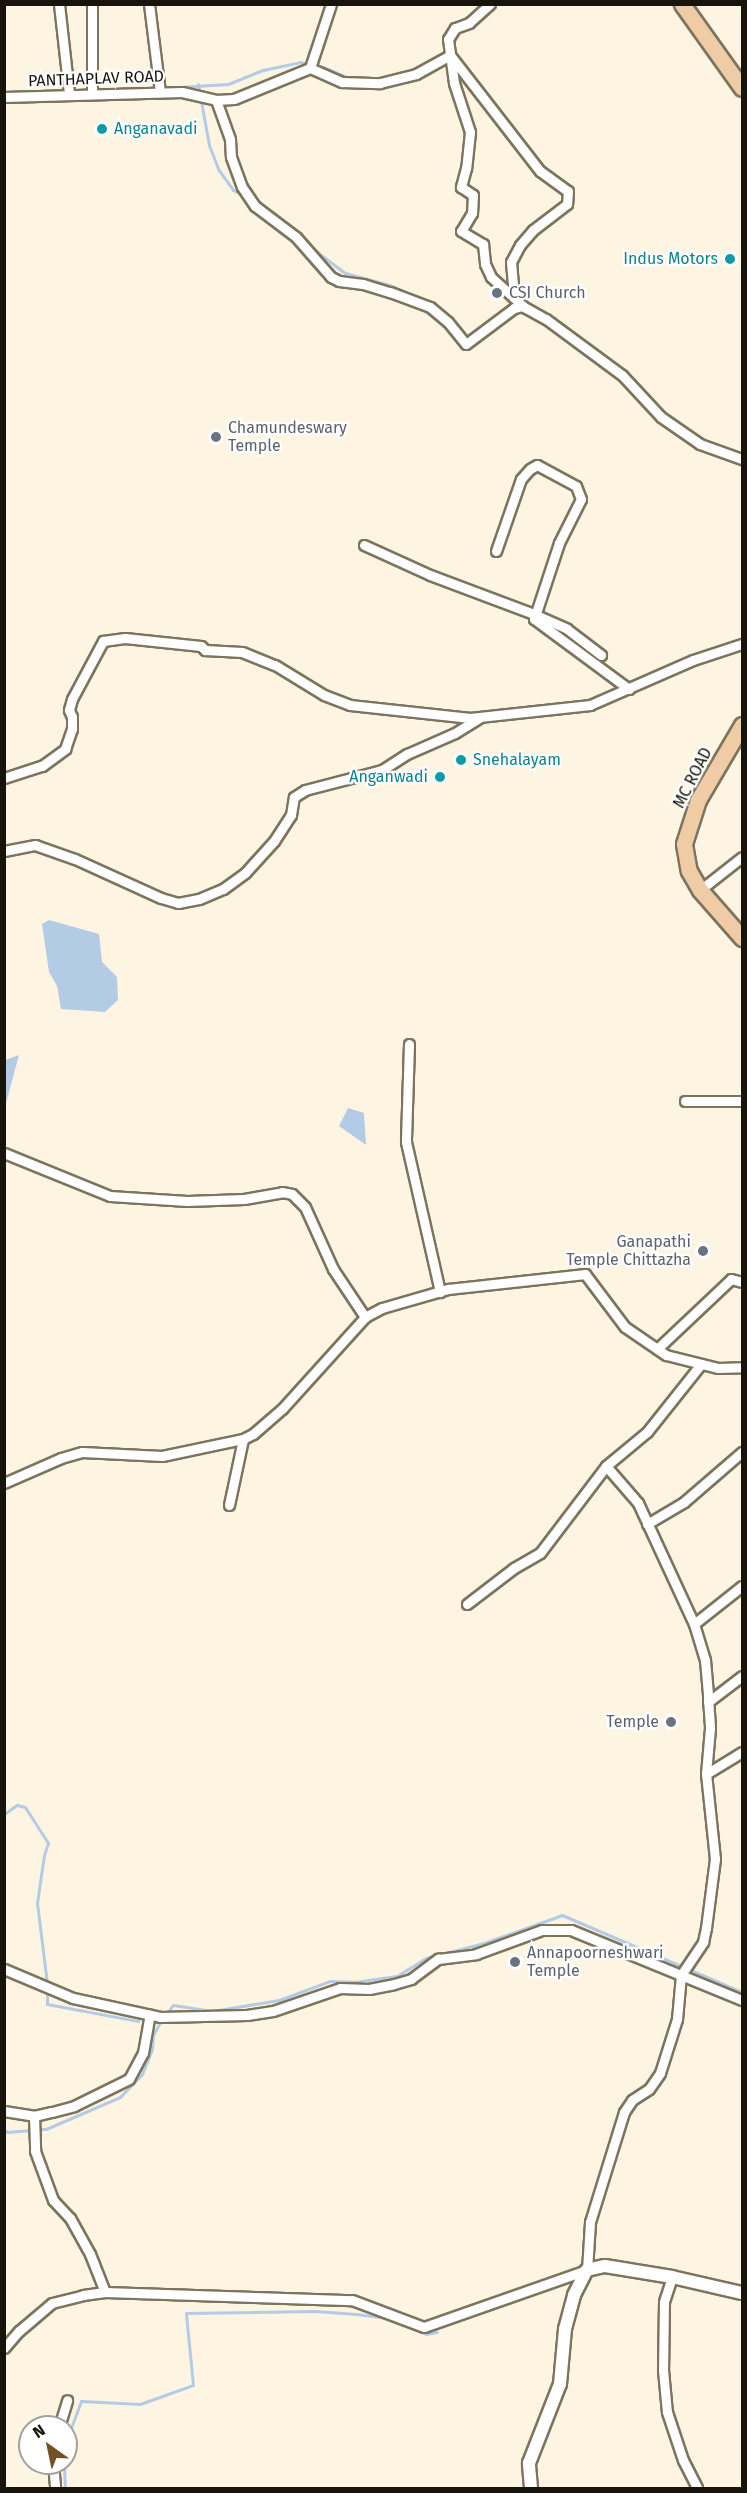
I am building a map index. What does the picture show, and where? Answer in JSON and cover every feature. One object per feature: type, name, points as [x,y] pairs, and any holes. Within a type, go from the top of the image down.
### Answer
[{"type":"main road","points":[[682,4],[742,88]]},
{"type":"main road","name":"MC ROAD","points":[[742,725],[698,800],[684,844],[689,871],[700,890],[742,938]]},
{"type":"street","points":[[59,4],[69,93]]},
{"type":"street","points":[[92,4],[92,93]]},
{"type":"street","points":[[149,4],[159,87]]},
{"type":"street","points":[[310,68],[331,4]]},
{"type":"street","points":[[490,4],[469,24],[455,28],[448,39],[454,83],[470,132],[466,168],[461,187],[473,195],[472,213],[461,231],[483,244],[484,264],[491,277],[514,295],[523,306],[546,319],[622,375],[662,417],[700,444],[742,459]]},
{"type":"street","points":[[450,54],[416,74],[380,83],[342,82],[310,68],[234,99],[216,100],[230,139],[231,157],[242,187],[255,206],[296,237],[331,277],[339,281],[363,284],[390,292],[430,307],[448,322],[466,344],[514,308],[523,306]]},
{"type":"street","points":[[450,54],[540,171],[568,191],[567,204],[533,230],[520,245],[511,262],[514,295]]},
{"type":"street","name":"PANTHAPLAV ROAD","points":[[4,96],[92,93],[159,87],[205,95],[216,100]]},
{"type":"street","points":[[496,551],[512,498],[521,478],[530,469],[537,465],[576,486],[581,499],[560,543],[534,614],[537,623],[582,653],[629,689]]},
{"type":"street","points":[[364,545],[430,575],[534,614],[567,629],[601,656]]},
{"type":"street","points":[[4,778],[42,766],[65,749],[72,729],[72,717],[69,710],[72,699],[104,640],[242,652],[275,665],[308,687],[350,705],[440,716],[482,717],[590,705],[693,660],[742,644]]},
{"type":"street","points":[[4,851],[35,845],[75,859],[161,898],[178,903],[200,899],[223,889],[245,873],[274,841],[291,815],[294,797],[305,790],[382,770],[407,754],[455,733],[482,717]]},
{"type":"street","points":[[700,890],[742,857]]},
{"type":"street","points":[[409,1044],[406,1142],[440,1292]]},
{"type":"street","points":[[685,1101],[742,1101]]},
{"type":"street","points":[[4,1153],[110,1196],[187,1201],[244,1199],[282,1192],[292,1194],[305,1207],[333,1269],[365,1317]]},
{"type":"street","points":[[4,1483],[61,1458],[82,1452],[162,1456],[243,1439],[253,1434],[282,1409],[365,1317],[382,1308],[440,1292],[585,1274],[625,1327],[657,1350],[666,1355],[718,1368],[742,1367]]},
{"type":"street","points":[[657,1350],[673,1331],[731,1279],[742,1282]]},
{"type":"street","points":[[467,1604],[514,1568],[540,1553],[606,1466],[647,1432],[701,1364]]},
{"type":"street","points":[[229,1505],[243,1439]]},
{"type":"street","points":[[647,1524],[658,1513],[684,1502],[742,1452]]},
{"type":"street","points":[[531,2488],[529,2463],[561,2384],[565,2329],[574,2295],[587,2270],[590,2222],[624,2112],[633,2100],[649,2089],[660,2073],[677,2019],[684,1970],[703,1942],[715,1858],[706,1774],[710,1728],[705,1660],[694,1624],[638,1503],[606,1466]]},
{"type":"street","points":[[694,1624],[742,1586]]},
{"type":"street","points":[[708,1702],[742,1676]]},
{"type":"street","points":[[706,1774],[742,1752]]},
{"type":"street","points":[[4,1969],[73,1998],[155,2016],[247,2015],[273,2011],[340,1988],[369,1989],[394,1984],[411,1979],[438,1959],[476,1954],[542,1930],[571,1930],[684,1970],[742,2000]]},
{"type":"street","points":[[4,2111],[33,2120],[74,2106],[129,2079],[143,2053],[155,2016]]},
{"type":"street","points":[[33,2120],[35,2151],[52,2200],[70,2218],[90,2254],[105,2292]]},
{"type":"street","points":[[4,2348],[19,2331],[52,2303],[105,2292],[352,2300],[424,2327],[587,2270],[605,2266],[672,2277],[742,2293]]},
{"type":"street","points":[[672,2277],[664,2302],[663,2370],[667,2412],[684,2460],[697,2488]]},
{"type":"street","points":[[64,2415],[68,2400]]},
{"type":"water","points":[[49,920],[99,934],[102,962],[117,977],[118,1000],[105,1012],[61,1009],[57,986],[49,972],[42,924]]},
{"type":"water","points":[[19,1055],[5,1107],[5,1060]]},
{"type":"water","points":[[348,1108],[364,1113],[366,1145],[339,1126]]},
{"type":"waterway","points":[[411,71],[446,51]]},
{"type":"waterway","points":[[162,88],[228,84],[263,70],[300,62],[323,67],[349,78]]},
{"type":"waterway","points":[[198,84],[209,145],[218,169],[233,190],[243,195]]},
{"type":"waterway","points":[[267,210],[288,224],[321,255],[345,273],[390,285],[427,302]]},
{"type":"waterway","points":[[447,316],[456,322]]},
{"type":"waterway","points":[[4,1814],[17,1805],[25,1807],[48,1843],[37,1903],[47,1983]]},
{"type":"waterway","points":[[166,2014],[173,2005],[213,2011],[279,2000],[330,1981],[355,1982],[397,1976],[426,1958],[484,1943],[562,1915],[742,1992]]},
{"type":"waterway","points":[[47,1995],[47,2004],[138,2021]]},
{"type":"waterway","points":[[4,2130],[8,2132],[46,2129],[120,2097],[142,2074],[152,2049],[153,2035],[162,2019]]},
{"type":"waterway","points":[[76,2415],[81,2401],[140,2404],[193,2385],[186,2313],[315,2311],[356,2314],[388,2318],[426,2334],[437,2332]]},
{"type":"waterway","points":[[64,2475],[65,2488]]},
{"type":"place","name":"Anganavadi","points":[[102,129]]},
{"type":"place","name":"Indus Motors","points":[[730,259]]},
{"type":"place","name":"CSI Church","points":[[497,293]]},
{"type":"place","name":"Chamundeswary Temple","points":[[216,437]]},
{"type":"place","name":"Snehalayam","points":[[461,760]]},
{"type":"place","name":"Anganwadi","points":[[440,777]]},
{"type":"place","name":"Ganapathi Temple Chittazha","points":[[703,1251]]},
{"type":"place","name":"Temple","points":[[671,1722]]},
{"type":"place","name":"Annapoorneshwari Temple","points":[[515,1962]]}]
